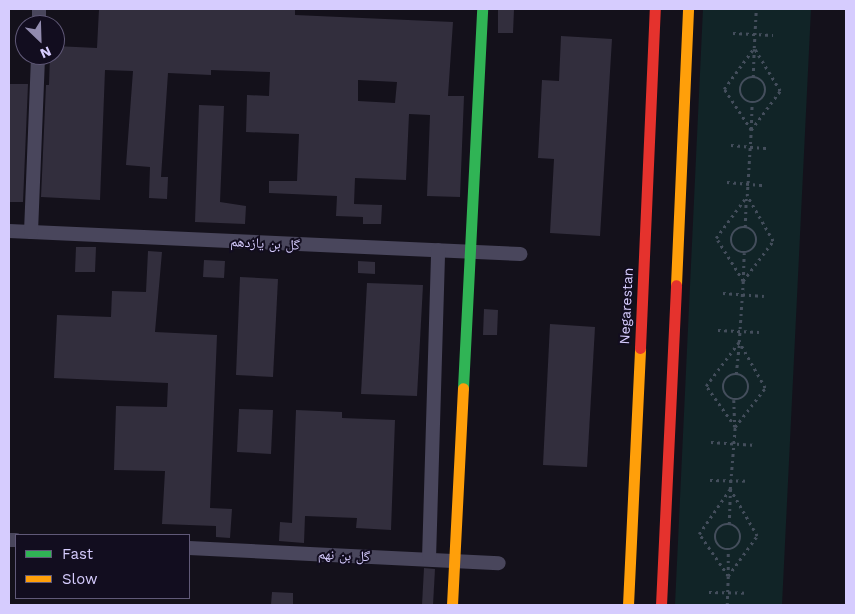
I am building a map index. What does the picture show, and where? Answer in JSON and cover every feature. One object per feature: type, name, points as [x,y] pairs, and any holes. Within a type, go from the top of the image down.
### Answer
[{"type":"street","points":[[452,605],[482,9]]},
{"type":"street","name":"Negarestan","points":[[628,605],[655,9]]},
{"type":"street","points":[[661,605],[688,9]]},
{"type":"street","points":[[31,232],[38,65]]},
{"type":"street","name":"گل بن یازدهم","points":[[9,231],[520,254]]},
{"type":"street","points":[[429,559],[438,250]]},
{"type":"street","name":"گل بن نهم","points":[[190,548],[499,562]]},
{"type":"path","points":[[753,77],[756,9]]},
{"type":"path","points":[[733,33],[773,35]]},
{"type":"path","points":[[751,130],[780,91],[754,48]]},
{"type":"path","points":[[751,130],[724,89],[754,48]]},
{"type":"path","points":[[752,104],[741,97],[740,88],[744,81],[753,77]]},
{"type":"path","points":[[752,104],[760,101],[766,90],[763,82],[753,77]]},
{"type":"path","points":[[745,227],[752,104]]},
{"type":"path","points":[[731,145],[769,148]]},
{"type":"path","points":[[727,182],[764,185]]},
{"type":"path","points":[[743,281],[772,241],[747,196]]},
{"type":"path","points":[[743,281],[716,238],[747,196]]},
{"type":"path","points":[[745,227],[753,230],[757,237],[753,249],[744,253],[734,248],[731,240],[737,229],[745,227]]},
{"type":"path","points":[[736,374],[743,294],[744,253]]},
{"type":"path","points":[[723,293],[764,296]]},
{"type":"path","points":[[718,330],[759,332]]},
{"type":"path","points":[[735,427],[765,388],[739,342]]},
{"type":"path","points":[[735,427],[706,386],[739,342]]},
{"type":"path","points":[[736,374],[747,380],[749,389],[743,399],[734,400],[727,396],[723,388],[728,377],[736,374]]},
{"type":"path","points":[[729,524],[730,489],[735,443],[734,400]]},
{"type":"path","points":[[711,442],[756,445]]},
{"type":"path","points":[[710,480],[749,481]]},
{"type":"path","points":[[728,576],[757,536],[730,489]]},
{"type":"path","points":[[728,576],[699,534],[730,489]]},
{"type":"path","points":[[729,524],[737,528],[741,536],[738,544],[728,550],[719,546],[715,538],[721,526],[729,524]]},
{"type":"path","points":[[727,605],[728,550]]},
{"type":"path","points":[[709,592],[748,593]]},
{"type":"green space","points":[[703,9],[811,9],[782,605],[675,605]]},
{"type":"building","points":[[99,9],[295,9],[295,15],[453,22],[448,96],[464,96],[460,197],[427,196],[430,115],[409,114],[406,180],[355,178],[354,204],[382,205],[381,224],[363,224],[363,217],[336,216],[337,196],[269,193],[269,181],[297,181],[299,134],[246,132],[247,95],[269,96],[270,72],[211,70],[211,75],[168,73],[161,177],[168,177],[167,199],[149,198],[150,167],[126,165],[133,71],[105,70],[100,200],[41,197],[46,85],[49,85],[50,65],[65,65],[65,46],[97,48]],"holes":[[[358,80],[397,82],[395,103],[358,101]]]},
{"type":"building","points":[[498,9],[514,9],[513,33],[498,33]]},
{"type":"building","points":[[561,36],[612,39],[600,236],[550,233],[554,159],[538,158],[542,80],[559,81]]},
{"type":"building","points":[[9,84],[28,84],[23,202],[9,202]]},
{"type":"building","points":[[199,105],[224,106],[220,202],[246,206],[245,224],[195,222]]},
{"type":"building","points":[[76,247],[96,247],[95,272],[75,272]]},
{"type":"building","points":[[148,251],[162,252],[155,332],[217,335],[210,508],[232,509],[230,538],[216,537],[216,526],[162,524],[165,471],[114,470],[116,406],[167,407],[168,383],[54,378],[57,315],[111,317],[112,291],[146,292]]},
{"type":"building","points":[[204,260],[225,261],[224,278],[203,277]]},
{"type":"building","points":[[358,261],[375,262],[375,274],[358,273]]},
{"type":"building","points":[[240,277],[278,279],[273,377],[236,375]]},
{"type":"building","points":[[367,283],[423,285],[417,396],[361,394]]},
{"type":"building","points":[[484,309],[498,310],[497,335],[483,335]]},
{"type":"building","points":[[550,324],[595,327],[587,467],[543,465]]},
{"type":"building","points":[[239,409],[273,410],[271,454],[237,452]]},
{"type":"building","points":[[296,410],[342,412],[342,418],[395,420],[391,530],[356,528],[357,518],[305,516],[304,543],[279,541],[280,522],[292,523]]},
{"type":"building","points":[[424,568],[435,569],[433,605],[422,605]]},
{"type":"building","points":[[272,592],[293,593],[293,605],[271,605]]},
{"type":"traffic: fast","points":[[463,388],[482,9]]},
{"type":"traffic: slow","points":[[676,285],[688,9]]},
{"type":"traffic: slow","points":[[628,605],[640,348]]},
{"type":"traffic: slow","points":[[452,605],[463,388]]},
{"type":"traffic: jam","points":[[640,348],[655,9]]},
{"type":"traffic: jam","points":[[661,605],[676,285]]}]
